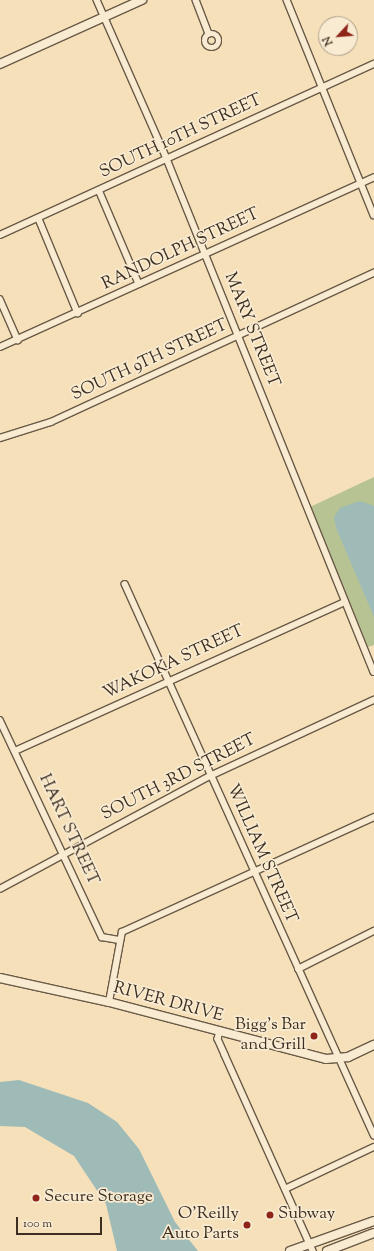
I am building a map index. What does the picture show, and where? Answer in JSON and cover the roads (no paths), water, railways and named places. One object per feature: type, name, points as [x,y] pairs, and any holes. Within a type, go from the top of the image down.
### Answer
[{"type":"street","name":"MARY STREET","points":[[97,0],[167,159],[374,672]]},
{"type":"street","points":[[0,64],[142,0]]},
{"type":"street","points":[[196,0],[209,34]]},
{"type":"street","points":[[287,0],[374,215]]},
{"type":"street","name":"SOUTH 10TH STREET","points":[[0,236],[374,64]]},
{"type":"street","name":"RANDOLPH STREET","points":[[0,347],[78,313],[205,253],[374,177]]},
{"type":"street","points":[[99,190],[139,284]]},
{"type":"street","points":[[39,218],[78,313]]},
{"type":"street","name":"SOUTH 9TH STREET","points":[[0,438],[51,422],[374,273]]},
{"type":"street","points":[[0,298],[18,340]]},
{"type":"street","name":"WILLIAM STREET","points":[[125,584],[210,776],[374,1135]]},
{"type":"street","name":"WAKOKA STREET","points":[[15,751],[345,602]]},
{"type":"street","name":"SOUTH 3RD STREET","points":[[0,889],[210,776],[374,700]]},
{"type":"street","name":"HART STREET","points":[[0,720],[102,937],[120,940]]},
{"type":"street","points":[[109,1002],[122,932],[374,817]]},
{"type":"street","points":[[298,969],[374,930]]},
{"type":"street","name":"RIVER DRIVE","points":[[0,978],[109,1002],[326,1059],[340,1059],[374,1045]]},
{"type":"street","points":[[220,1032],[218,1039],[224,1054],[312,1247]]},
{"type":"street","points":[[285,1189],[374,1147]]},
{"type":"street","points":[[290,1251],[312,1247],[374,1221]]},
{"type":"street","points":[[327,1251],[374,1233]]},
{"type":"water","points":[[360,501],[374,506],[374,617],[336,528],[334,517],[340,508]]},
{"type":"water","points":[[19,1080],[88,1103],[117,1122],[139,1149],[175,1222],[198,1251],[117,1251],[106,1204],[74,1156],[25,1127],[0,1126],[0,1082]]},
{"type":"place","name":"Bigg's Bar and Grill","points":[[314,1036]]},
{"type":"place","name":"Secure Storage","points":[[36,1198]]},
{"type":"place","name":"Subway","points":[[270,1215]]},
{"type":"place","name":"O'Reilly Auto Parts","points":[[247,1225]]}]
